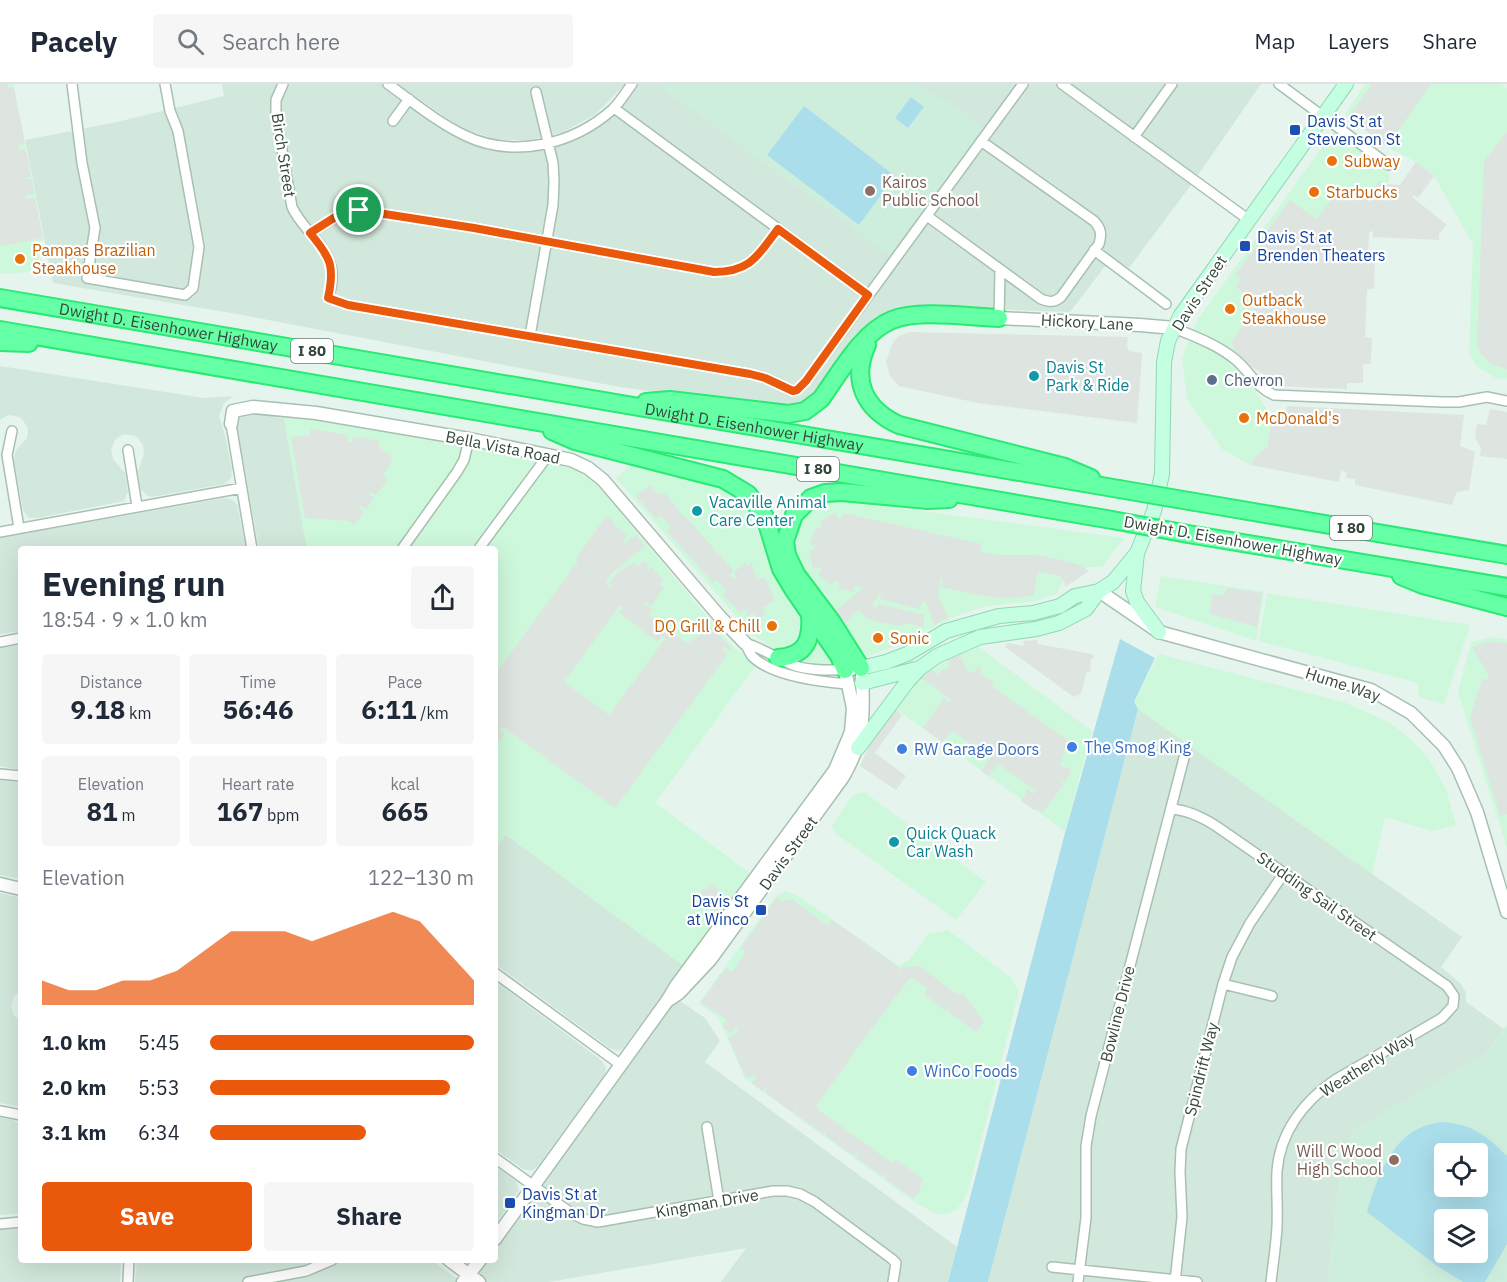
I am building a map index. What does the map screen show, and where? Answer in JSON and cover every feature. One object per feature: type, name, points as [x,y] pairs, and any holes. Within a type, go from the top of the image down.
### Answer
[{"type":"highway","name":"Dwight D. Eisenhower Highway","points":[[0,298],[1507,555]]},
{"type":"highway","points":[[623,405],[670,400],[773,413],[788,414],[806,411],[821,399],[863,342],[892,320],[919,315],[999,318]]},
{"type":"highway","name":"Dwight D. Eisenhower Highway","points":[[0,330],[1507,587]]},
{"type":"highway","points":[[873,333],[863,354],[860,369],[861,382],[874,410],[885,418],[899,425],[1065,467],[1119,489]]},
{"type":"highway","points":[[0,342],[16,344],[62,340]]},
{"type":"highway","points":[[523,419],[575,441],[713,477],[737,486],[756,503],[765,517],[782,568],[854,676]]},
{"type":"highway","points":[[854,676],[832,622],[796,574],[787,555],[785,541],[794,514],[811,498],[825,493],[842,492],[928,500],[977,497]]},
{"type":"highway","points":[[1434,543],[1507,546]]},
{"type":"highway","points":[[1366,563],[1423,585],[1507,607]]},
{"type":"highway","points":[[778,658],[793,656],[804,648],[810,639],[810,613]]},
{"type":"main road","name":"Davis Street","points":[[854,676],[907,654],[946,631],[999,616],[1033,613],[1060,606],[1075,596],[1099,591],[1113,582],[1137,553],[1154,511],[1162,474],[1164,362],[1168,341],[1174,328],[1346,84]]},
{"type":"main road","points":[[1137,553],[1133,591],[1137,602],[1160,632]]},
{"type":"main road","name":"Davis Street","points":[[854,676],[920,668],[937,656],[980,637],[1059,623],[1086,609],[1099,591]]},
{"type":"main road","points":[[858,748],[906,682],[920,668]]},
{"type":"street","points":[[72,84],[82,164],[95,228],[87,278],[185,296],[193,288],[199,247],[178,130],[170,111],[165,84]]},
{"type":"street","name":"Birch Street","points":[[283,84],[276,100],[276,116],[292,207],[296,216],[322,248],[331,266],[332,280],[328,298],[348,305],[750,374],[793,391],[805,382],[868,295]]},
{"type":"street","points":[[388,84],[438,120],[465,136],[513,147],[537,146],[560,141],[582,131],[614,108],[632,84]]},
{"type":"street","points":[[614,108],[868,295],[1023,84]]},
{"type":"street","points":[[1062,84],[1249,220]]},
{"type":"street","points":[[1134,136],[1172,84]]},
{"type":"street","points":[[1279,84],[1389,165]]},
{"type":"street","points":[[530,336],[553,205],[554,181],[549,143],[536,92]]},
{"type":"street","points":[[393,122],[409,99]]},
{"type":"street","points":[[927,216],[1041,299],[1055,302],[1061,297],[1099,244],[1101,235],[1097,225],[981,141]]},
{"type":"street","points":[[310,233],[340,214],[359,210],[474,228],[714,272],[728,272],[741,269],[750,263],[778,229]]},
{"type":"street","points":[[1094,250],[1166,304]]},
{"type":"street","points":[[999,318],[1000,270]]},
{"type":"street","name":"Hickory Lane","points":[[999,318],[1174,328]]},
{"type":"street","points":[[1174,328],[1208,342],[1229,354],[1261,387],[1274,395],[1442,402],[1459,402],[1487,397],[1507,401]]},
{"type":"street","name":"Bella Vista Road","points":[[231,424],[232,411],[253,407],[315,413],[469,439],[571,460],[588,468],[603,480],[745,643],[753,656],[786,673],[825,682],[854,676]]},
{"type":"street","points":[[231,424],[252,546]]},
{"type":"street","points":[[12,431],[7,454],[19,528]]},
{"type":"street","points":[[404,546],[457,472],[464,460],[469,439]]},
{"type":"street","points":[[128,450],[137,506]]},
{"type":"street","points":[[481,546],[549,454]]},
{"type":"street","points":[[0,532],[242,488]]},
{"type":"street","name":"Hume Way","points":[[1099,591],[1160,632],[1371,690],[1411,713],[1443,746],[1458,768],[1476,812],[1507,912]]},
{"type":"street","points":[[0,642],[18,639]]},
{"type":"street","name":"Bella Vista Road","points":[[745,643],[760,647],[794,665],[854,676]]},
{"type":"street","name":"Davis Street","points":[[667,1002],[679,993],[710,960],[836,787],[858,748],[863,715],[854,676]]},
{"type":"street","name":"Davis Street","points":[[498,1235],[667,1002],[676,986],[835,770],[851,732],[854,676]]},
{"type":"street","name":"Bowline Drive","points":[[1078,1282],[1086,1218],[1086,1146],[1091,1116],[1186,750]]},
{"type":"street","points":[[0,774],[18,776]]},
{"type":"street","name":"Studding Sail Street","points":[[1171,809],[1183,810],[1206,819],[1447,986],[1454,996]]},
{"type":"street","name":"Spindrift Way","points":[[1175,1281],[1182,1217],[1181,1149],[1223,984],[1240,940],[1284,873]]},
{"type":"street","points":[[0,884],[18,888]]},
{"type":"street","points":[[498,975],[621,1065]]},
{"type":"street","points":[[1223,984],[1272,996]]},
{"type":"street","name":"Weatherly Way","points":[[1271,1282],[1277,1228],[1277,1170],[1284,1142],[1292,1123],[1304,1106],[1335,1080],[1442,1018],[1453,1006],[1454,996]]},
{"type":"street","points":[[0,1111],[18,1114]]},
{"type":"street","points":[[707,1127],[718,1201]]},
{"type":"street","name":"Kingman Drive","points":[[498,1160],[571,1213],[583,1219],[598,1222],[773,1191],[800,1194],[815,1202],[892,1259],[896,1263],[893,1282]]},
{"type":"street","points":[[0,1224],[18,1222]]},
{"type":"street","points":[[128,1282],[129,1263]]},
{"type":"street","points":[[248,1282],[306,1271],[325,1263]]},
{"type":"street","points":[[452,1263],[470,1280],[478,1263]]},
{"type":"street","points":[[1052,1267],[1197,1282]]},
{"type":"shaded area","points":[[0,84],[13,84],[44,240],[37,244],[40,266],[28,272],[12,274],[0,273]]},
{"type":"shaded area","points":[[0,84],[7,84],[8,88],[14,87],[19,115],[13,117],[20,116],[25,144],[18,145],[19,150],[26,150],[31,176],[24,179],[32,179],[34,193],[25,196],[27,199],[35,198],[43,238],[2,246],[0,244]]},
{"type":"shaded area","points":[[222,84],[388,84],[438,120],[488,143],[537,146],[597,121],[632,84],[1261,84],[1191,185],[1129,268],[1112,257],[1070,312],[907,306],[890,311],[866,327],[820,391],[805,405],[771,408],[620,387],[237,314],[53,283],[25,140],[117,122],[224,96]]},
{"type":"shaded area","points":[[398,84],[625,84],[596,114],[563,132],[529,140],[498,140],[459,127]]},
{"type":"shaded area","name":"Kairos Public School","points":[[657,84],[917,84],[938,99],[941,97],[983,128],[890,255]]},
{"type":"shaded area","points":[[1365,84],[1500,84],[1507,88],[1507,379],[1496,378],[1476,366],[1469,354],[1473,244],[1434,176],[1416,162],[1387,147],[1345,114]]},
{"type":"shaded area","points":[[1372,84],[1431,84],[1387,147],[1348,117]]},
{"type":"shaded area","points":[[911,97],[924,107],[908,128],[895,118]]},
{"type":"shaded area","points":[[804,106],[895,176],[859,225],[767,155]]},
{"type":"shaded area","points":[[1334,131],[1385,169],[1389,175],[1389,181],[1370,211],[1261,301],[1232,342],[1236,352],[1234,364],[1272,418],[1267,447],[1253,459],[1251,465],[1223,450],[1187,399],[1182,358],[1198,319]]},
{"type":"shaded area","points":[[1507,132],[1507,369],[1492,365],[1480,353],[1477,345],[1484,161]]},
{"type":"shaded area","points":[[1416,162],[1434,176],[1418,198],[1413,195],[1412,197],[1447,225],[1439,234],[1439,240],[1373,237],[1373,231],[1369,232],[1368,261],[1375,261],[1374,289],[1367,289],[1365,337],[1372,338],[1371,364],[1363,364],[1363,383],[1347,383],[1347,389],[1274,386],[1272,379],[1250,366],[1236,352],[1231,342],[1262,299],[1258,295],[1254,300],[1236,287],[1241,279],[1235,275],[1290,200],[1316,219],[1335,196],[1344,192],[1352,192],[1366,200],[1379,181],[1384,184],[1400,185]]},
{"type":"shaded area","points":[[909,332],[1128,337],[1129,351],[1142,353],[1137,423],[978,403],[899,386],[890,376],[886,362],[897,337]]},
{"type":"shaded area","points":[[0,366],[204,398],[234,396],[224,403],[219,416],[232,471],[231,478],[224,484],[148,496],[141,490],[138,472],[144,454],[143,445],[136,436],[123,434],[115,440],[111,450],[113,459],[125,473],[128,492],[124,501],[29,518],[23,510],[14,460],[16,450],[27,438],[28,428],[22,419],[16,416],[8,415],[0,420]]},
{"type":"shaded area","points":[[1287,406],[1464,415],[1460,446],[1475,452],[1469,490],[1457,492],[1452,505],[1355,485],[1355,479],[1346,478],[1347,472],[1341,471],[1339,482],[1251,465],[1253,459],[1267,447],[1272,418],[1286,413]]},
{"type":"shaded area","points":[[1490,409],[1507,412],[1507,459],[1480,456],[1481,448],[1475,438],[1477,424],[1486,425]]},
{"type":"shaded area","points":[[246,413],[284,418],[306,546],[258,546],[237,426],[239,418]]},
{"type":"shaded area","points":[[284,418],[319,420],[553,460],[585,474],[600,488],[720,632],[735,648],[757,664],[655,803],[751,874],[684,966],[506,835],[498,845],[498,546],[306,546]]},
{"type":"shaded area","points":[[311,429],[348,435],[348,442],[352,442],[353,436],[380,441],[379,447],[392,457],[383,475],[388,480],[376,495],[370,492],[369,494],[374,498],[366,509],[360,505],[359,508],[364,512],[354,525],[349,521],[305,518],[291,437],[309,436]]},
{"type":"shaded area","points":[[633,464],[730,492],[749,511],[774,573],[799,562],[795,546],[799,527],[804,517],[827,502],[839,500],[1124,538],[1102,567],[1089,567],[1061,584],[1057,594],[1034,601],[987,606],[956,616],[886,650],[830,668],[797,663],[748,630],[616,478]]},
{"type":"shaded area","points":[[651,485],[658,494],[665,493],[733,570],[729,576],[737,578],[734,572],[745,563],[748,566],[751,561],[757,580],[765,578],[775,600],[762,608],[766,614],[757,619],[753,613],[747,617],[746,609],[740,613],[723,595],[727,590],[717,580],[713,583],[667,531],[671,527],[661,516],[656,519],[636,496]]},
{"type":"shaded area","points":[[224,498],[231,499],[237,504],[245,546],[18,546],[18,631],[0,634],[0,538]]},
{"type":"shaded area","points":[[835,513],[840,521],[843,513],[982,544],[980,552],[997,555],[1037,555],[1077,564],[1089,571],[1065,587],[1060,576],[1040,572],[1037,575],[1034,596],[1006,598],[977,595],[941,587],[943,580],[941,579],[938,596],[948,617],[934,625],[926,602],[922,601],[920,609],[880,599],[881,592],[872,605],[876,609],[878,604],[924,615],[923,627],[907,623],[898,626],[868,619],[859,610],[847,620],[844,627],[833,610],[839,608],[863,588],[855,586],[854,592],[838,588],[840,583],[836,580],[831,585],[818,574],[822,570],[820,567],[813,568],[809,552],[815,548],[809,544],[816,528],[823,529],[820,522]]},
{"type":"shaded area","points":[[606,516],[627,535],[621,546],[636,535],[645,546],[611,574],[606,584],[613,588],[609,583],[618,572],[635,563],[639,567],[642,561],[649,564],[646,571],[652,567],[663,581],[659,585],[664,588],[651,606],[646,602],[642,609],[647,605],[652,609],[649,615],[687,643],[703,634],[706,623],[732,648],[730,651],[723,646],[723,651],[727,655],[615,808],[503,727],[499,731],[504,735],[498,740],[498,670],[577,563],[577,557]],"holes":[[[620,605],[623,608],[619,613],[658,642],[662,636],[665,639],[609,715],[564,682]]]},
{"type":"shaded area","points":[[1161,576],[1264,592],[1256,641],[1155,607]]},
{"type":"shaded area","points":[[1227,588],[1262,593],[1257,627],[1210,614],[1212,594],[1223,596]]},
{"type":"shaded area","points":[[1267,593],[1470,625],[1444,704],[1419,697],[1418,683],[1259,641]]},
{"type":"shaded area","points":[[1494,637],[1507,639],[1507,848],[1458,692],[1471,642]]},
{"type":"shaded area","points":[[1120,639],[1155,658],[1134,702],[1138,709],[988,1282],[948,1282],[1065,833]]},
{"type":"shaded area","points":[[1037,640],[1038,644],[1095,656],[1091,659],[1090,672],[1087,671],[1081,694],[1074,697],[1005,647],[1008,643],[1024,646],[1023,641]]},
{"type":"shaded area","points":[[1487,642],[1507,643],[1507,814],[1500,816],[1470,717],[1482,679],[1487,680],[1489,676],[1472,647]]},
{"type":"shaded area","points":[[18,645],[18,769],[0,766],[0,648]]},
{"type":"shaded area","points":[[979,647],[1092,731],[1065,831],[895,708],[905,694],[928,673],[948,660]]},
{"type":"shaded area","points":[[962,654],[961,657],[968,672],[973,673],[979,666],[980,673],[994,683],[992,686],[1067,740],[1060,766],[1071,769],[1070,774],[1065,782],[1058,778],[1064,784],[1042,813],[1021,801],[1028,789],[1034,794],[1036,791],[998,764],[988,776],[981,771],[990,759],[953,731],[942,742],[923,728],[944,698],[949,702],[951,700],[925,680],[920,679],[932,670],[937,674],[950,666],[948,660]]},
{"type":"shaded area","points":[[1159,654],[1346,703],[1388,722],[1407,736],[1427,756],[1446,789],[1456,825],[1432,831],[1385,817],[1372,874],[1138,709],[1134,702]]},
{"type":"shaded area","points":[[895,708],[902,715],[875,753],[906,776],[896,790],[860,766],[870,744]]},
{"type":"shaded area","points":[[1138,709],[1462,937],[1441,967],[1461,984],[1466,993],[1466,1002],[1504,1029],[1485,1055],[1355,1130],[1341,1166],[1328,1282],[988,1282]]},
{"type":"shaded area","points":[[0,780],[18,783],[18,878],[0,875]]},
{"type":"shaded area","points":[[864,792],[986,882],[956,920],[835,833],[832,825],[854,794]]},
{"type":"shaded area","points":[[505,834],[684,966],[622,1049],[617,1051],[608,1047],[498,966],[498,844]]},
{"type":"shaded area","points":[[711,884],[719,890],[715,897],[724,905],[718,913],[706,904],[701,910],[696,906],[700,900],[697,897]]},
{"type":"shaded area","points":[[786,891],[800,897],[899,966],[909,960],[928,934],[948,930],[1011,978],[1019,991],[970,1184],[964,1200],[956,1210],[948,1214],[937,1214],[916,1203],[745,1079],[718,1017],[699,1003],[776,896]]},
{"type":"shaded area","points":[[0,893],[18,897],[18,993],[14,996],[11,1007],[14,1016],[18,1019],[18,1106],[0,1103]]},
{"type":"shaded area","points":[[777,897],[783,901],[792,899],[827,925],[832,920],[900,968],[898,975],[902,967],[920,966],[953,992],[964,995],[984,1021],[976,1032],[948,1012],[951,1006],[946,1011],[924,994],[927,988],[910,978],[817,1104],[817,1109],[892,1163],[895,1159],[923,1179],[918,1194],[913,1199],[885,1178],[888,1172],[883,1177],[856,1157],[858,1151],[854,1156],[825,1135],[828,1129],[823,1134],[795,1114],[798,1107],[793,1113],[765,1092],[768,1086],[763,1091],[752,1083],[755,1075],[746,1078],[728,1037],[736,1034],[738,1029],[735,1027],[731,1033],[723,1027],[727,1020],[701,1002],[726,968],[732,972],[746,952],[741,948]]},
{"type":"shaded area","points":[[498,983],[601,1060],[606,1068],[604,1075],[538,1166],[532,1171],[523,1169],[498,1151]]},
{"type":"shaded area","points":[[677,999],[705,1018],[720,1041],[705,1062],[957,1247],[948,1282],[721,1282],[746,1248],[549,1282],[474,1282],[485,1263],[498,1263],[498,1245]]},
{"type":"shaded area","name":"Will C Wood High School","points":[[1507,1025],[1507,1282],[1328,1282],[1341,1166],[1355,1130],[1485,1055]]},
{"type":"shaded area","points":[[0,1117],[18,1123],[18,1213],[0,1215]]},
{"type":"shaded area","points":[[1443,1122],[1462,1125],[1486,1137],[1507,1156],[1507,1244],[1485,1282],[1463,1282],[1437,1266],[1367,1212],[1383,1167],[1391,1154],[1412,1132],[1426,1125]]},
{"type":"shaded area","points":[[498,1168],[516,1181],[519,1190],[498,1221]]},
{"type":"shaded area","points":[[18,1227],[18,1263],[121,1263],[120,1282],[0,1282],[0,1229]]},
{"type":"shaded area","points":[[137,1263],[436,1263],[461,1282],[135,1282]]},
{"type":"place","name":"Davis St at Stevenson St","points":[[1295,130]]},
{"type":"place","name":"Subway","points":[[1332,161]]},
{"type":"place","name":"Kairos Public School","points":[[870,191]]},
{"type":"place","name":"Starbucks","points":[[1314,192]]},
{"type":"place","name":"Davis St at Brenden Theaters","points":[[1245,246]]},
{"type":"place","name":"Pampas Brazilian Steakhouse","points":[[20,259]]},
{"type":"place","name":"Outback Steakhouse","points":[[1230,309]]},
{"type":"place","name":"Davis St Park & Ride","points":[[1034,376]]},
{"type":"place","name":"Chevron","points":[[1212,380]]},
{"type":"place","name":"McDonald's","points":[[1244,418]]},
{"type":"place","name":"Vacaville Animal Care Center","points":[[697,511]]},
{"type":"place","name":"DQ Grill & Chill","points":[[772,626]]},
{"type":"place","name":"Sonic","points":[[878,638]]},
{"type":"place","name":"The Smog King","points":[[1072,747]]},
{"type":"place","name":"RW Garage Doors","points":[[902,749]]},
{"type":"place","name":"Quick Quack Car Wash","points":[[894,842]]},
{"type":"place","name":"Davis St at Winco","points":[[761,910]]},
{"type":"place","name":"WinCo Foods","points":[[912,1071]]},
{"type":"place","name":"Will C Wood High School","points":[[1394,1160]]},
{"type":"place","name":"Davis St at Kingman Dr","points":[[510,1203]]},
{"type":"route","points":[[359,210],[474,228],[714,272],[741,269],[750,263],[778,229],[868,295],[806,381],[797,390],[787,390],[779,384],[750,374],[348,305],[328,298],[332,280],[331,266],[322,248],[310,233],[340,214],[359,210]]}]
